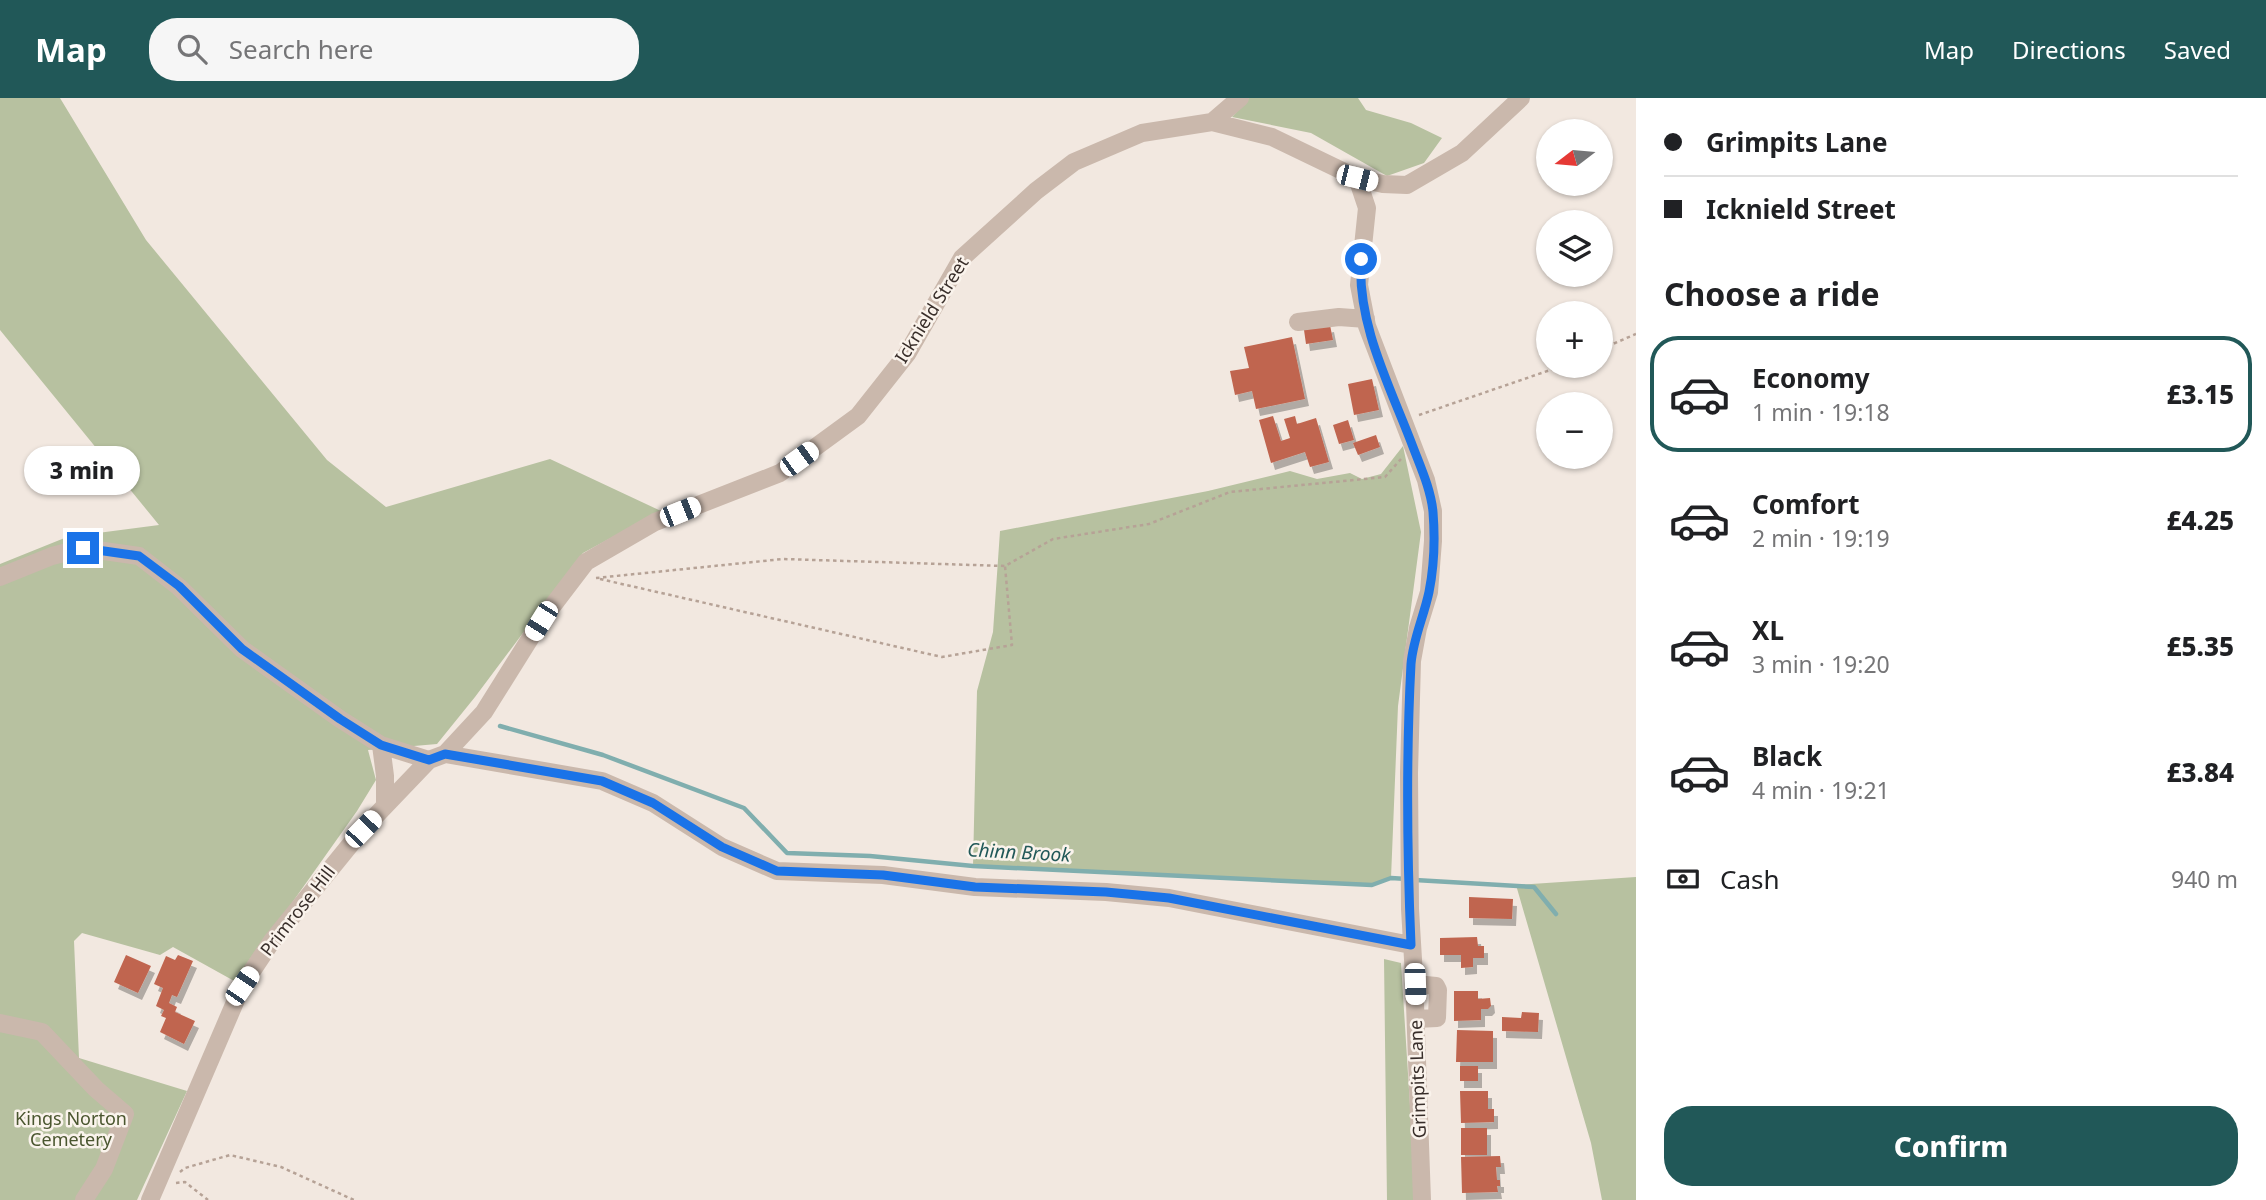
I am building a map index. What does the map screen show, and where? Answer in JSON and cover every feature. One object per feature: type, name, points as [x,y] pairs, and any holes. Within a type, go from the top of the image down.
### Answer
[{"type":"street","points":[[1212,122],[1240,98]]},
{"type":"street","points":[[1367,208],[1385,195],[1462,153],[1521,98]]},
{"type":"street","name":"Icknield Street","points":[[437,757],[484,712],[541,621],[586,562],[655,522],[779,473],[858,415],[907,354],[962,258],[1036,191],[1074,162],[1142,133],[1212,122],[1272,136],[1357,178],[1384,184],[1407,185]]},
{"type":"street","name":"Grimpits Lane","points":[[1357,178],[1367,208],[1359,285],[1366,319],[1426,480],[1433,511],[1429,592],[1412,661],[1409,773],[1411,945],[1415,984],[1422,1200]]},
{"type":"street","points":[[1298,322],[1339,317],[1366,319]]},
{"type":"street","points":[[0,577],[52,556],[83,548],[139,556],[179,586],[242,649],[381,745],[437,757],[602,781],[653,803],[722,847],[777,871],[883,875],[975,887],[1106,892],[1169,898],[1411,945]]},
{"type":"street","points":[[381,745],[385,776],[384,806]]},
{"type":"street","name":"Primrose Hill","points":[[150,1200],[242,986],[272,941],[363,829],[437,757]]},
{"type":"street","points":[[0,1023],[42,1032],[96,1089],[125,1114],[104,1169],[84,1200]]},
{"type":"path","points":[[1613,344],[1636,334]]},
{"type":"path","points":[[1403,420],[1536,375]]},
{"type":"path","points":[[596,579],[783,559],[1005,566],[1053,539],[1149,524],[1230,492],[1385,477],[1413,446]]},
{"type":"path","points":[[586,562],[596,579],[942,657],[1012,645],[1005,566]]},
{"type":"path","points":[[194,1166],[230,1155],[281,1167],[354,1200]]},
{"type":"path","points":[[191,1187],[208,1200]]},
{"type":"green space","name":"Kings Norton Cemetery","points":[[0,98],[60,98],[146,240],[327,460],[386,507],[550,459],[661,511],[583,553],[437,744],[368,750],[376,780],[236,982],[173,947],[160,955],[82,933],[74,941],[79,1058],[187,1091],[137,1200],[0,1200],[0,564],[67,537],[159,525],[0,330]]},
{"type":"green space","points":[[1249,98],[1358,98],[1366,110],[1411,123],[1442,138],[1424,163],[1387,176],[1311,133],[1232,117]]},
{"type":"green space","points":[[1403,446],[1421,532],[1398,706],[1391,878],[1372,885],[973,866],[977,691],[993,632],[1000,531],[1208,491],[1290,471],[1317,479],[1350,473],[1362,479],[1381,474]]},
{"type":"green space","points":[[1636,877],[1636,1200],[1602,1200],[1591,1143],[1516,885]]},
{"type":"green space","points":[[1384,959],[1401,963],[1416,1200],[1387,1200]]},
{"type":"building","points":[[1330,325],[1333,340],[1306,344],[1304,330]]},
{"type":"building","points":[[1292,337],[1305,399],[1256,409],[1252,391],[1235,395],[1230,371],[1249,368],[1244,347]]},
{"type":"building","points":[[1372,379],[1379,410],[1354,415],[1348,384]]},
{"type":"building","points":[[1273,416],[1281,441],[1290,438],[1284,419],[1295,416],[1297,424],[1316,418],[1329,462],[1310,467],[1305,452],[1271,463],[1259,420]]},
{"type":"building","points":[[1348,420],[1354,440],[1339,444],[1333,425]]},
{"type":"building","points":[[1376,435],[1380,447],[1358,455],[1353,443]]},
{"type":"building","points":[[1469,897],[1513,899],[1512,919],[1469,918]]},
{"type":"building","points":[[1477,937],[1478,946],[1484,946],[1484,958],[1473,958],[1473,967],[1461,968],[1461,955],[1440,955],[1440,938]]},
{"type":"building","points":[[126,955],[151,966],[138,993],[114,982]]},
{"type":"building","points":[[178,955],[193,961],[177,997],[172,995],[169,1003],[177,1007],[175,1012],[195,1021],[184,1044],[160,1032],[166,1018],[161,1016],[164,1010],[156,1006],[163,988],[154,984],[166,956],[175,960]]},
{"type":"building","points":[[1454,991],[1478,991],[1478,999],[1490,998],[1491,1006],[1481,1009],[1481,1020],[1454,1021]]},
{"type":"building","points":[[1522,1012],[1539,1013],[1538,1032],[1502,1031],[1502,1017],[1521,1018]]},
{"type":"building","points":[[1457,1030],[1493,1031],[1493,1062],[1456,1062]]},
{"type":"building","points":[[1460,1066],[1478,1066],[1478,1081],[1460,1081]]},
{"type":"building","points":[[1460,1091],[1488,1091],[1488,1109],[1494,1109],[1494,1122],[1461,1123]]},
{"type":"building","points":[[1461,1128],[1487,1128],[1487,1155],[1461,1155]]},
{"type":"building","points":[[1500,1156],[1501,1167],[1496,1167],[1497,1180],[1500,1180],[1498,1192],[1462,1193],[1461,1157]]},
{"type":"waterway","name":"Chinn Brook","points":[[500,726],[603,755],[744,808],[787,853],[870,856],[973,866],[1372,885],[1391,878],[1407,879]]},
{"type":"waterway","name":"Chinn Brook","points":[[1415,880],[1534,887],[1556,914]]},
{"type":"route","points":[[83,548],[139,556],[179,586],[242,649],[381,745],[429,760],[445,754],[602,781],[653,803],[722,847],[777,871],[883,875],[975,887],[1106,892],[1169,898],[1411,945],[1409,773],[1412,661],[1429,592],[1433,511],[1426,480],[1367,326],[1359,285],[1361,259]]}]
